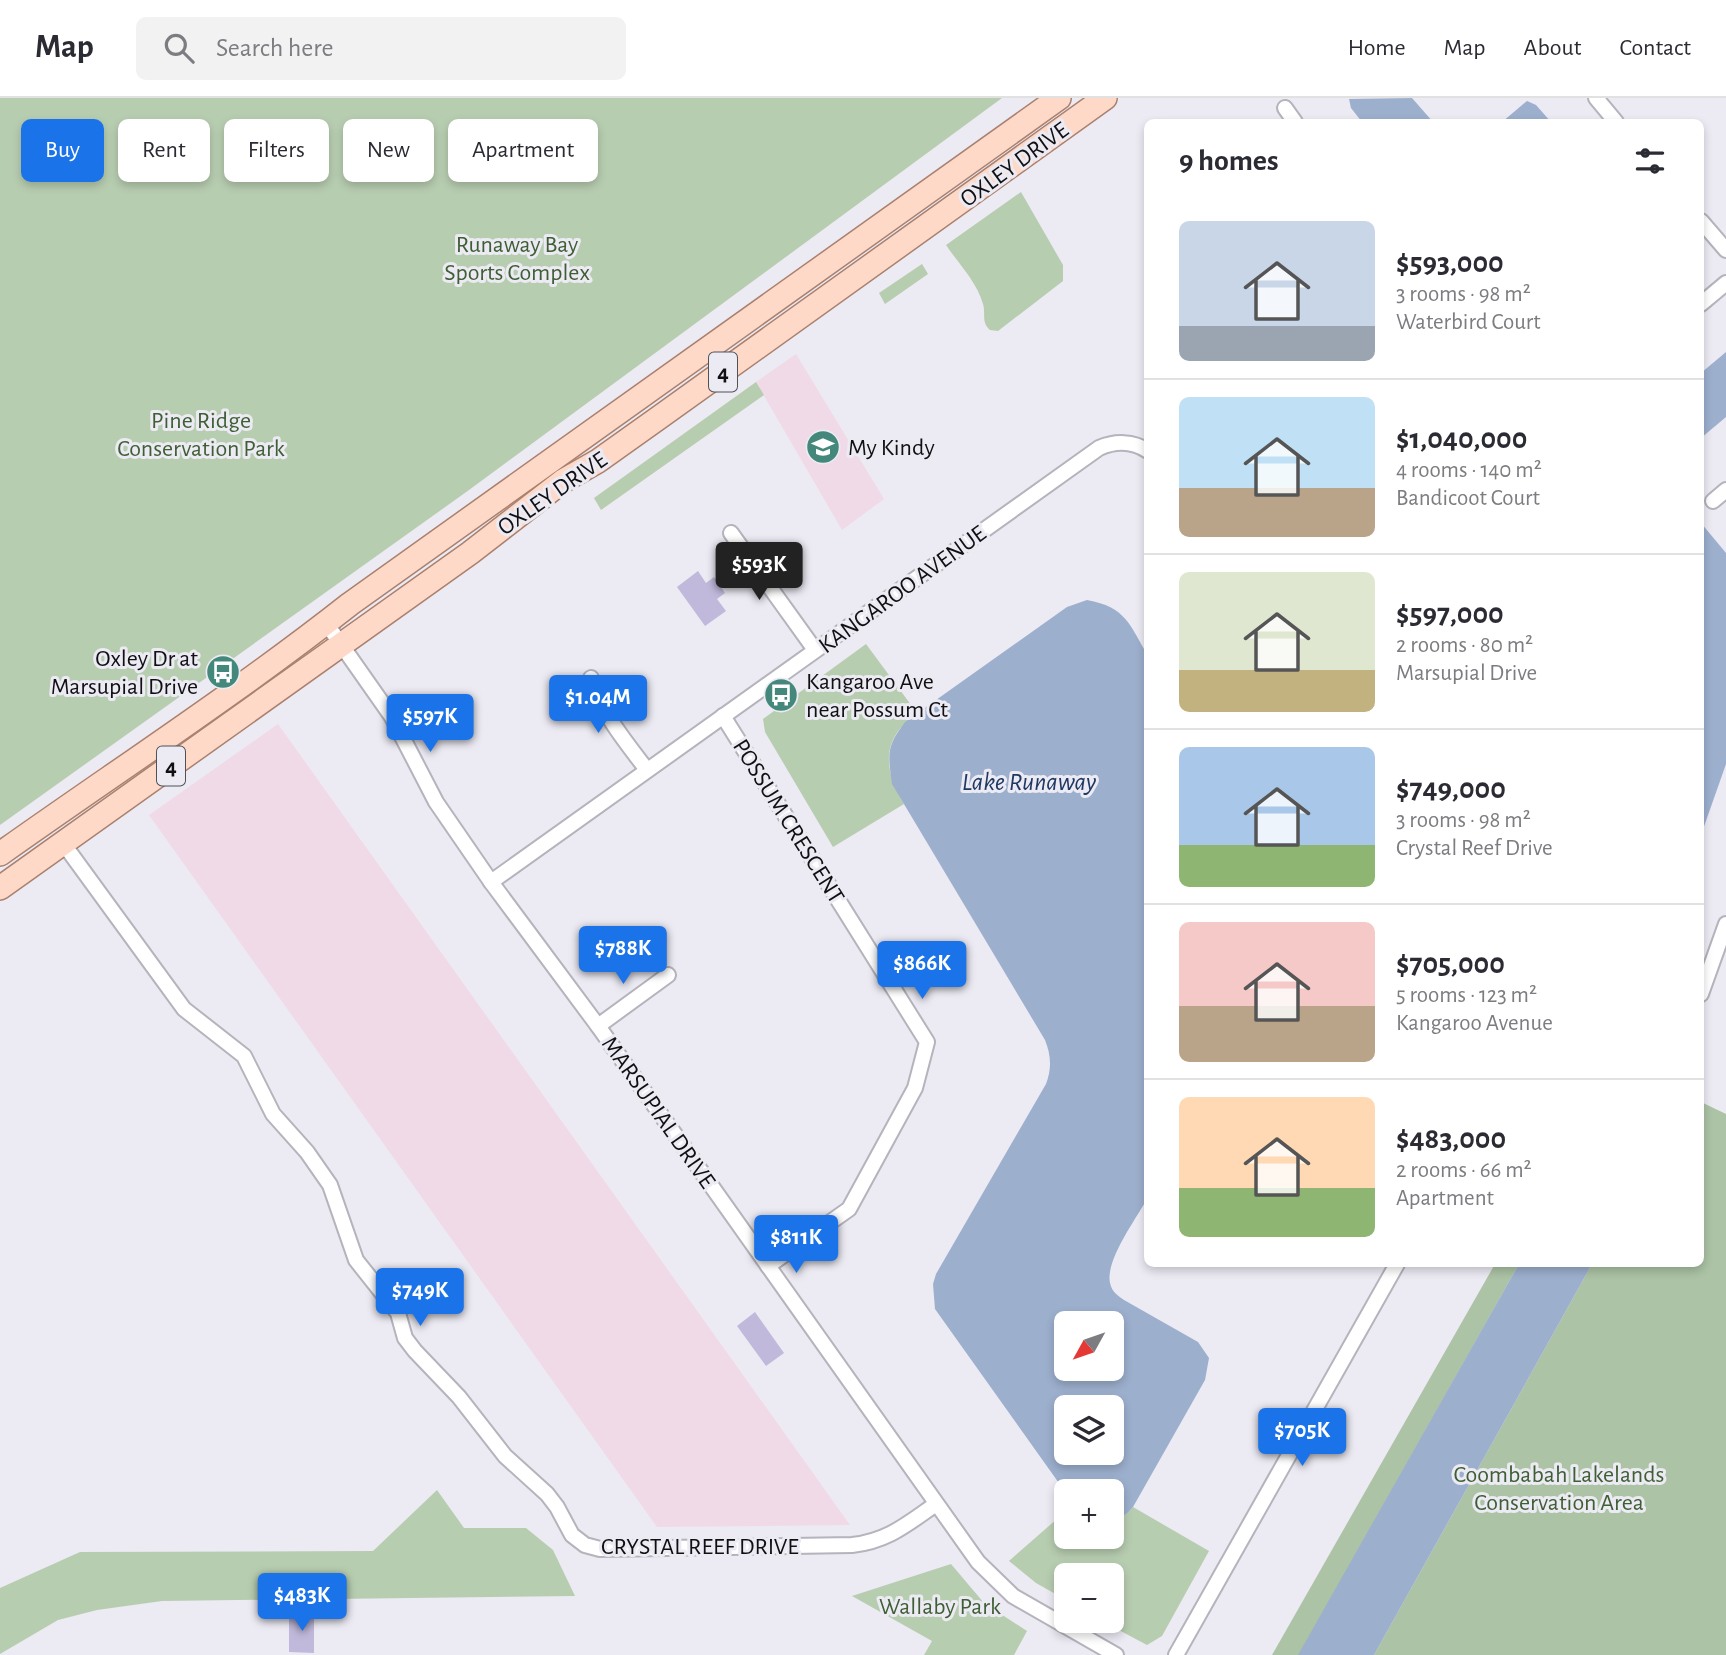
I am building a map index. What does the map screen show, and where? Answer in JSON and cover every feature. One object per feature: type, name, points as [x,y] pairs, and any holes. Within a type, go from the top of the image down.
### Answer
[{"type":"main road","name":"OXLEY DRIVE","points":[[0,854],[287,654],[326,623],[1059,98]]},
{"type":"main road","name":"OXLEY DRIVE","points":[[0,888],[470,554],[564,481],[628,440],[1105,98]]},
{"type":"street","points":[[1596,98],[1614,119]]},
{"type":"street","points":[[1285,108],[1293,119]]},
{"type":"street","points":[[1704,224],[1726,250]]},
{"type":"street","points":[[1704,301],[1726,283]]},
{"type":"street","name":"KANGAROO AVENUE","points":[[491,882],[1099,448],[1120,443],[1144,449]]},
{"type":"street","points":[[1713,501],[1726,490]]},
{"type":"street","points":[[731,533],[816,650]]},
{"type":"street","name":"MARSUPIAL DRIVE","points":[[326,623],[392,717],[436,802],[491,882],[598,1026],[978,1562],[1013,1596],[1116,1655]]},
{"type":"street","points":[[591,678],[607,717],[647,771]]},
{"type":"street","name":"POSSUM CRESCENT","points":[[723,716],[927,1042],[915,1088],[849,1209],[768,1266]]},
{"type":"street","name":"CRYSTAL REEF DRIVE","points":[[63,844],[184,1009],[244,1056],[273,1114],[307,1152],[330,1185],[356,1260],[398,1313],[405,1338],[410,1345],[459,1397],[505,1457],[547,1494],[572,1535],[585,1545],[600,1549],[862,1544],[888,1537],[936,1504]]},
{"type":"street","points":[[1704,986],[1726,924]]},
{"type":"street","points":[[598,1026],[668,975]]},
{"type":"street","points":[[1176,1655],[1395,1267]]},
{"type":"shaded area","name":"My Kindy","points":[[796,354],[884,499],[842,530],[756,382]]},
{"type":"shaded area","points":[[278,724],[850,1525],[657,1527],[149,815]]},
{"type":"green space","name":"Pine Ridge Conservation Park","points":[[0,98],[1002,98],[469,490],[0,825]]},
{"type":"green space","points":[[1021,192],[1063,265],[1063,281],[998,331],[990,330],[976,288],[946,245]]},
{"type":"green space","points":[[922,264],[928,274],[885,304],[879,293]]},
{"type":"green space","points":[[756,382],[764,395],[601,510],[594,498]]},
{"type":"green space","points":[[866,644],[917,713],[897,733],[889,755],[892,778],[904,804],[833,847],[765,732],[763,719]]},
{"type":"green space","name":"Coombabah Lakelands Conservation Area","points":[[1704,1103],[1726,1114],[1726,1655],[1374,1655],[1590,1267],[1704,1267]]},
{"type":"green space","points":[[1493,1267],[1517,1267],[1299,1655],[1272,1655]]},
{"type":"green space","points":[[437,1490],[464,1528],[526,1528],[553,1550],[575,1596],[162,1601],[97,1610],[58,1620],[0,1654],[0,1588],[80,1552],[373,1551]]},
{"type":"green space","points":[[1133,1507],[1209,1551],[1162,1636],[1147,1645],[1124,1633],[1124,1563],[1054,1563],[1054,1593],[1036,1583],[1009,1561],[1054,1522],[1054,1549],[1124,1549],[1124,1516]]},
{"type":"green space","name":"Wallaby Park","points":[[951,1564],[984,1603],[1027,1631],[1014,1655],[924,1655],[932,1641],[852,1596]]},
{"type":"water","points":[[1412,98],[1430,119],[1360,119],[1351,108],[1349,99]]},
{"type":"water","points":[[1527,101],[1536,105],[1548,119],[1506,119]]},
{"type":"water","points":[[1726,352],[1726,417],[1704,435],[1704,370]]},
{"type":"water","points":[[1704,527],[1726,553],[1726,764],[1704,826]]},
{"type":"water","name":"Lake Runaway","points":[[1087,600],[1110,607],[1125,619],[1144,649],[1144,1204],[1117,1251],[1112,1263],[1110,1283],[1113,1291],[1124,1300],[1198,1342],[1209,1358],[1205,1380],[1133,1507],[1124,1516],[1124,1479],[1056,1479],[935,1309],[933,1284],[936,1274],[1046,1084],[1050,1062],[1045,1040],[892,784],[890,751],[894,738],[905,722],[1067,607]]},
{"type":"water","points":[[1517,1267],[1590,1267],[1374,1655],[1298,1655]]},
{"type":"building","points":[[698,571],[706,583],[714,577],[725,593],[717,599],[726,611],[705,626],[677,587]]},
{"type":"building","points":[[755,1312],[784,1353],[766,1366],[737,1326]]},
{"type":"building","points":[[289,1614],[314,1614],[314,1653],[289,1652]]},
{"type":"place","name":"My Kindy","points":[[823,447]]},
{"type":"place","name":"Oxley Dr at Marsupial Drive","points":[[223,672]]},
{"type":"place","name":"Kangaroo Ave near Possum Ct","points":[[781,695]]},
{"type":"park label","name":"Runaway Bay Sports Complex","points":[[517,258]]}]
